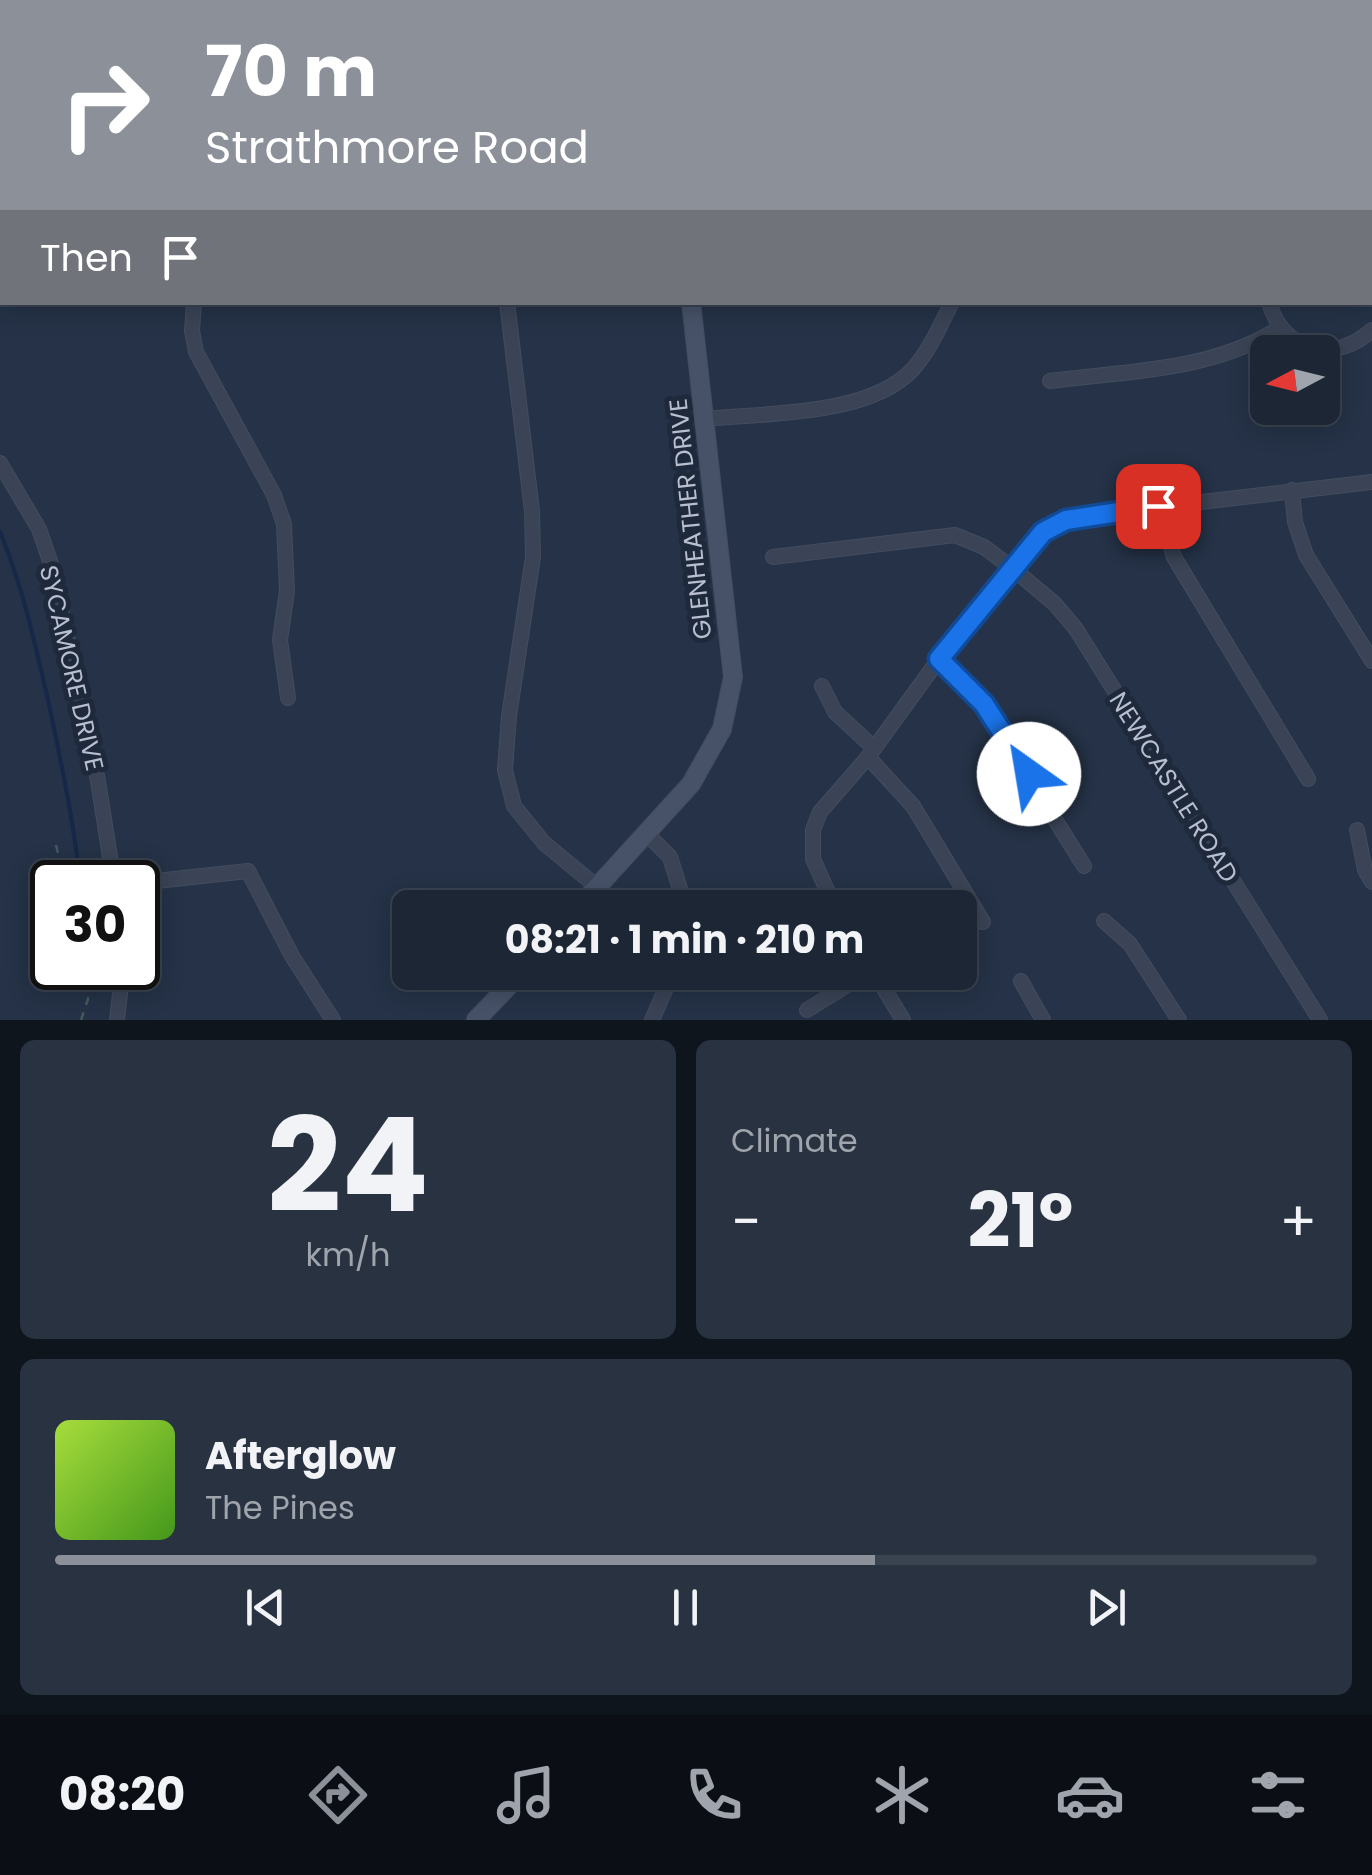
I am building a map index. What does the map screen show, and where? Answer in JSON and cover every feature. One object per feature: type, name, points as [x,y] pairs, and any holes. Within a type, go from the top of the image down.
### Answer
[{"type":"street","points":[[194,305],[192,331],[196,352],[274,495],[284,524],[287,591],[280,640],[288,698]]},
{"type":"street","points":[[508,305],[532,511],[533,556],[509,716],[505,770],[514,806],[544,842],[596,886]]},
{"type":"street","name":"GLENHEATHER DRIVE","points":[[593,890],[691,784],[722,729],[733,677],[690,305]]},
{"type":"street","points":[[705,419],[832,406],[874,396],[896,385],[912,370],[931,344],[950,305]]},
{"type":"street","points":[[1270,305],[1281,328],[1305,346],[1324,350],[1350,348],[1372,330]]},
{"type":"street","points":[[1050,381],[1212,359],[1256,344],[1281,328]]},
{"type":"street","name":"SYCAMORE DRIVE","points":[[0,463],[38,529],[52,567],[98,782],[110,860]]},
{"type":"street","points":[[827,890],[813,859],[813,830],[825,804],[871,753],[939,659],[1043,532],[1066,520],[1158,506],[1372,482]]},
{"type":"street","points":[[1292,490],[1306,554],[1372,661]]},
{"type":"street","points":[[1158,506],[1174,556],[1308,779]]},
{"type":"street","name":"NEWCASTLE ROAD","points":[[773,557],[955,535],[984,547],[1055,604],[1076,629],[1320,1020]]},
{"type":"street","points":[[939,659],[984,704],[1084,866]]},
{"type":"street","points":[[822,686],[835,712],[913,806],[983,922]]},
{"type":"street","points":[[1358,830],[1364,870],[1372,882]]},
{"type":"street","points":[[646,833],[670,856],[680,890]]},
{"type":"street","points":[[160,881],[248,871],[292,956],[333,1020]]},
{"type":"street","points":[[1104,921],[1130,944],[1179,1020]]},
{"type":"street","points":[[1020,981],[1044,1020]]},
{"type":"street","points":[[117,1020],[121,990]]},
{"type":"street","points":[[476,1020],[505,990]]},
{"type":"street","points":[[652,1020],[665,990]]},
{"type":"street","points":[[807,1010],[840,990]]},
{"type":"street","points":[[882,990],[903,1020]]},
{"type":"path","points":[[56,845],[59,860]]},
{"type":"path","points":[[80,1020],[87,990]]},
{"type":"waterway","points":[[0,532],[23,597],[45,686],[77,860]]},
{"type":"route","points":[[1029,774],[984,704],[939,659],[1043,532],[1066,520],[1158,506]]}]
